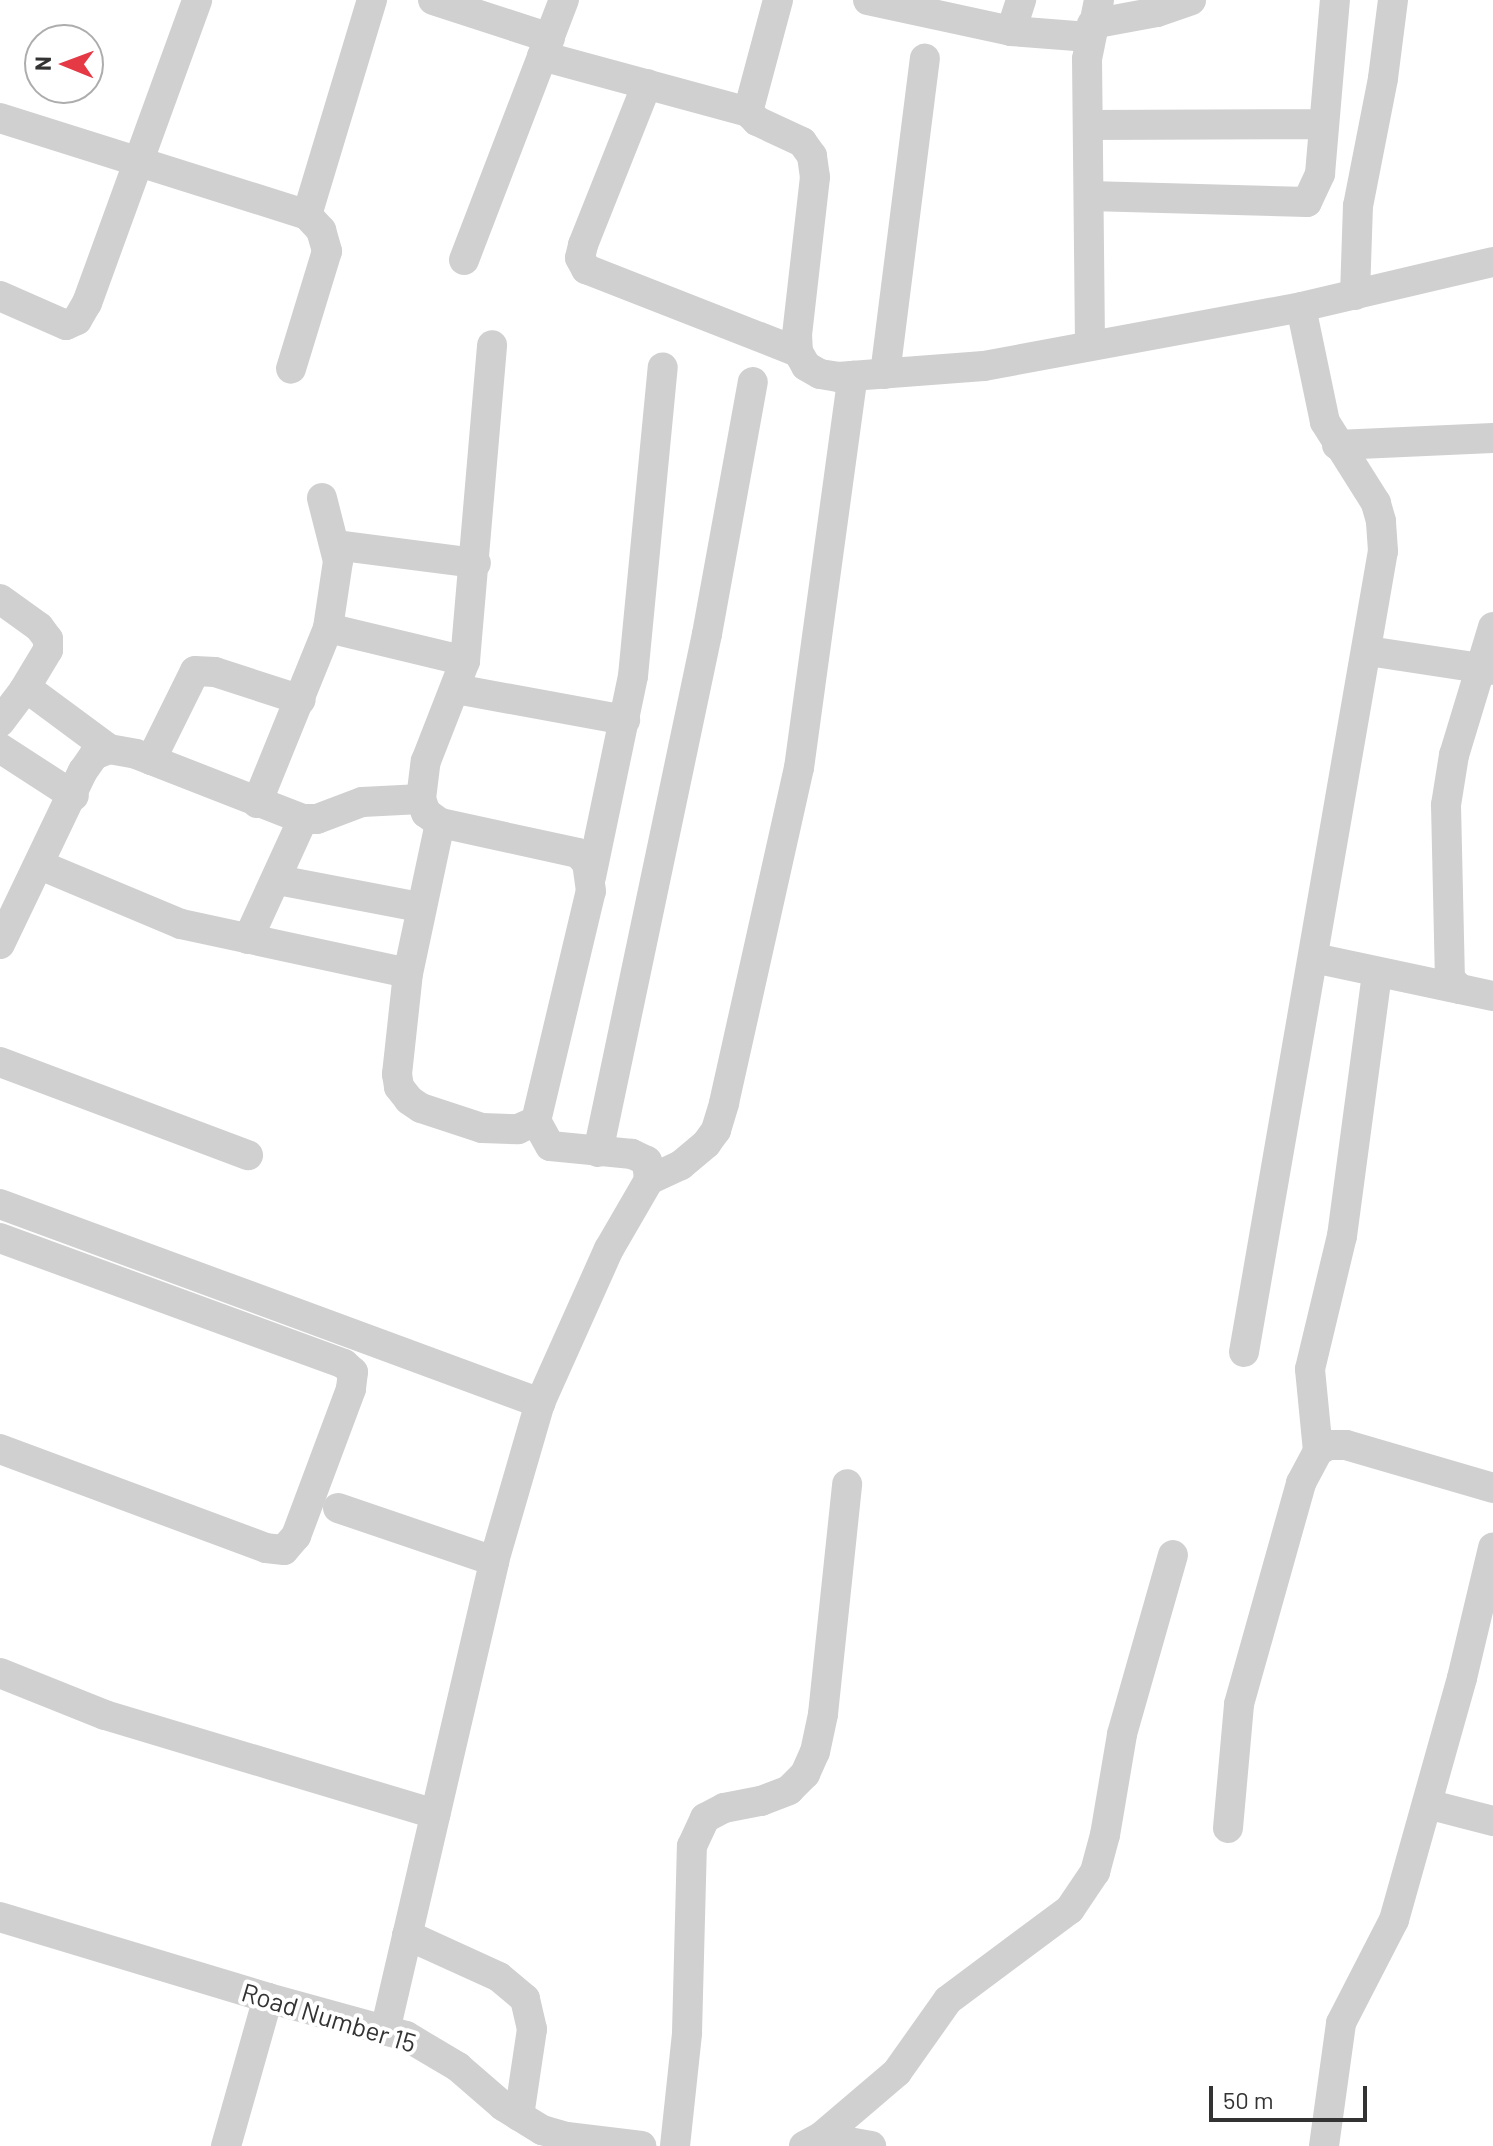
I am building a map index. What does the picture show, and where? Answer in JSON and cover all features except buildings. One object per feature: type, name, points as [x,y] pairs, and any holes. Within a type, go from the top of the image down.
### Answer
[{"type":"street","points":[[0,296],[66,325],[77,320],[139,164],[197,0]]},
{"type":"street","points":[[307,215],[372,0]]},
{"type":"street","points":[[433,0],[546,47],[647,84],[748,112],[757,121],[802,142],[812,156],[815,177],[797,334],[798,352],[806,366],[820,374],[853,376],[984,366],[1301,307],[1493,262]]},
{"type":"street","points":[[464,260],[564,0]]},
{"type":"street","points":[[748,112],[778,0]]},
{"type":"street","points":[[1011,31],[1021,0]]},
{"type":"street","points":[[881,1],[946,9],[1011,31],[1157,12],[1191,0]]},
{"type":"street","points":[[1089,196],[1307,202],[1320,174],[1335,0]]},
{"type":"street","points":[[1355,295],[1358,206],[1381,90],[1393,0]]},
{"type":"street","points":[[1090,344],[1088,125],[1093,20]]},
{"type":"street","points":[[885,374],[925,59]]},
{"type":"street","points":[[647,84],[583,245],[580,258],[586,269],[798,352]]},
{"type":"street","points":[[0,118],[307,215],[321,230],[327,251],[291,369]]},
{"type":"street","points":[[1088,125],[1324,124]]},
{"type":"street","points":[[1244,1352],[1383,551],[1376,503],[1325,422],[1301,307]]},
{"type":"street","points":[[492,345],[476,563],[460,675],[426,761],[421,799],[426,813],[440,823],[578,853],[587,863],[591,877]]},
{"type":"street","points":[[649,1180],[647,1161],[632,1154],[550,1146],[536,1121],[591,891],[591,877],[633,676],[663,367]]},
{"type":"street","points":[[385,2031],[494,1561],[540,1403],[609,1249],[649,1180],[681,1165],[706,1144],[716,1130],[724,1103],[799,768],[853,376]]},
{"type":"street","points":[[598,1152],[707,634],[753,382]]},
{"type":"street","points":[[1337,445],[1493,438]]},
{"type":"street","points":[[257,803],[328,628],[338,561],[322,498]]},
{"type":"street","points":[[335,545],[476,563]]},
{"type":"street","points":[[0,599],[39,627],[48,639],[48,650],[0,722]]},
{"type":"street","points":[[1460,989],[1450,979],[1446,805],[1454,755],[1487,669],[1493,627]]},
{"type":"street","points":[[328,628],[460,675],[625,720]]},
{"type":"street","points":[[1368,651],[1487,669]]},
{"type":"street","points":[[151,760],[195,671],[215,672],[301,700]]},
{"type":"street","points":[[24,690],[32,692],[109,749]]},
{"type":"street","points":[[0,748],[74,796]]},
{"type":"street","points":[[0,944],[94,755],[109,749],[151,760],[303,819],[317,819],[362,802],[421,799]]},
{"type":"street","points":[[248,939],[278,880],[303,819]]},
{"type":"street","points":[[440,823],[408,973],[397,1074],[399,1087],[409,1100],[482,1128],[518,1129],[536,1121]]},
{"type":"street","points":[[40,865],[181,924],[408,973]]},
{"type":"street","points":[[278,880],[420,907]]},
{"type":"street","points":[[1314,958],[1493,996]]},
{"type":"street","points":[[1318,1451],[1310,1369],[1342,1236],[1377,972]]},
{"type":"street","points":[[0,1062],[248,1155]]},
{"type":"street","points":[[0,1204],[540,1403]]},
{"type":"street","points":[[0,1238],[344,1364],[353,1372],[351,1389],[296,1536],[284,1550],[266,1548],[0,1449]]},
{"type":"street","points":[[1228,1828],[1234,1737],[1242,1691],[1301,1483],[1318,1451],[1329,1445],[1346,1445],[1493,1488]]},
{"type":"street","points":[[675,2146],[687,2033],[692,1846],[705,1818],[724,1808],[761,1801],[789,1790],[805,1774],[815,1752],[823,1714],[847,1484]]},
{"type":"street","points":[[338,1508],[494,1561]]},
{"type":"street","points":[[1324,2146],[1341,2023],[1394,1920],[1462,1678],[1493,1548]]},
{"type":"street","points":[[812,2142],[897,2072],[948,2000],[1070,1909],[1095,1872],[1105,1835],[1122,1734],[1173,1555]]},
{"type":"street","points":[[0,1673],[105,1715],[436,1814]]},
{"type":"street","points":[[1427,1804],[1493,1821]]},
{"type":"street","name":"Road Number 15","points":[[0,1917],[406,2036],[426,2046],[542,2130],[567,2137],[641,2146]]},
{"type":"street","points":[[407,1935],[499,1977],[525,1999],[532,2029],[519,2116]]},
{"type":"street","points":[[226,2146],[268,1998]]},
{"type":"street","points":[[812,2142],[871,2146]]}]
